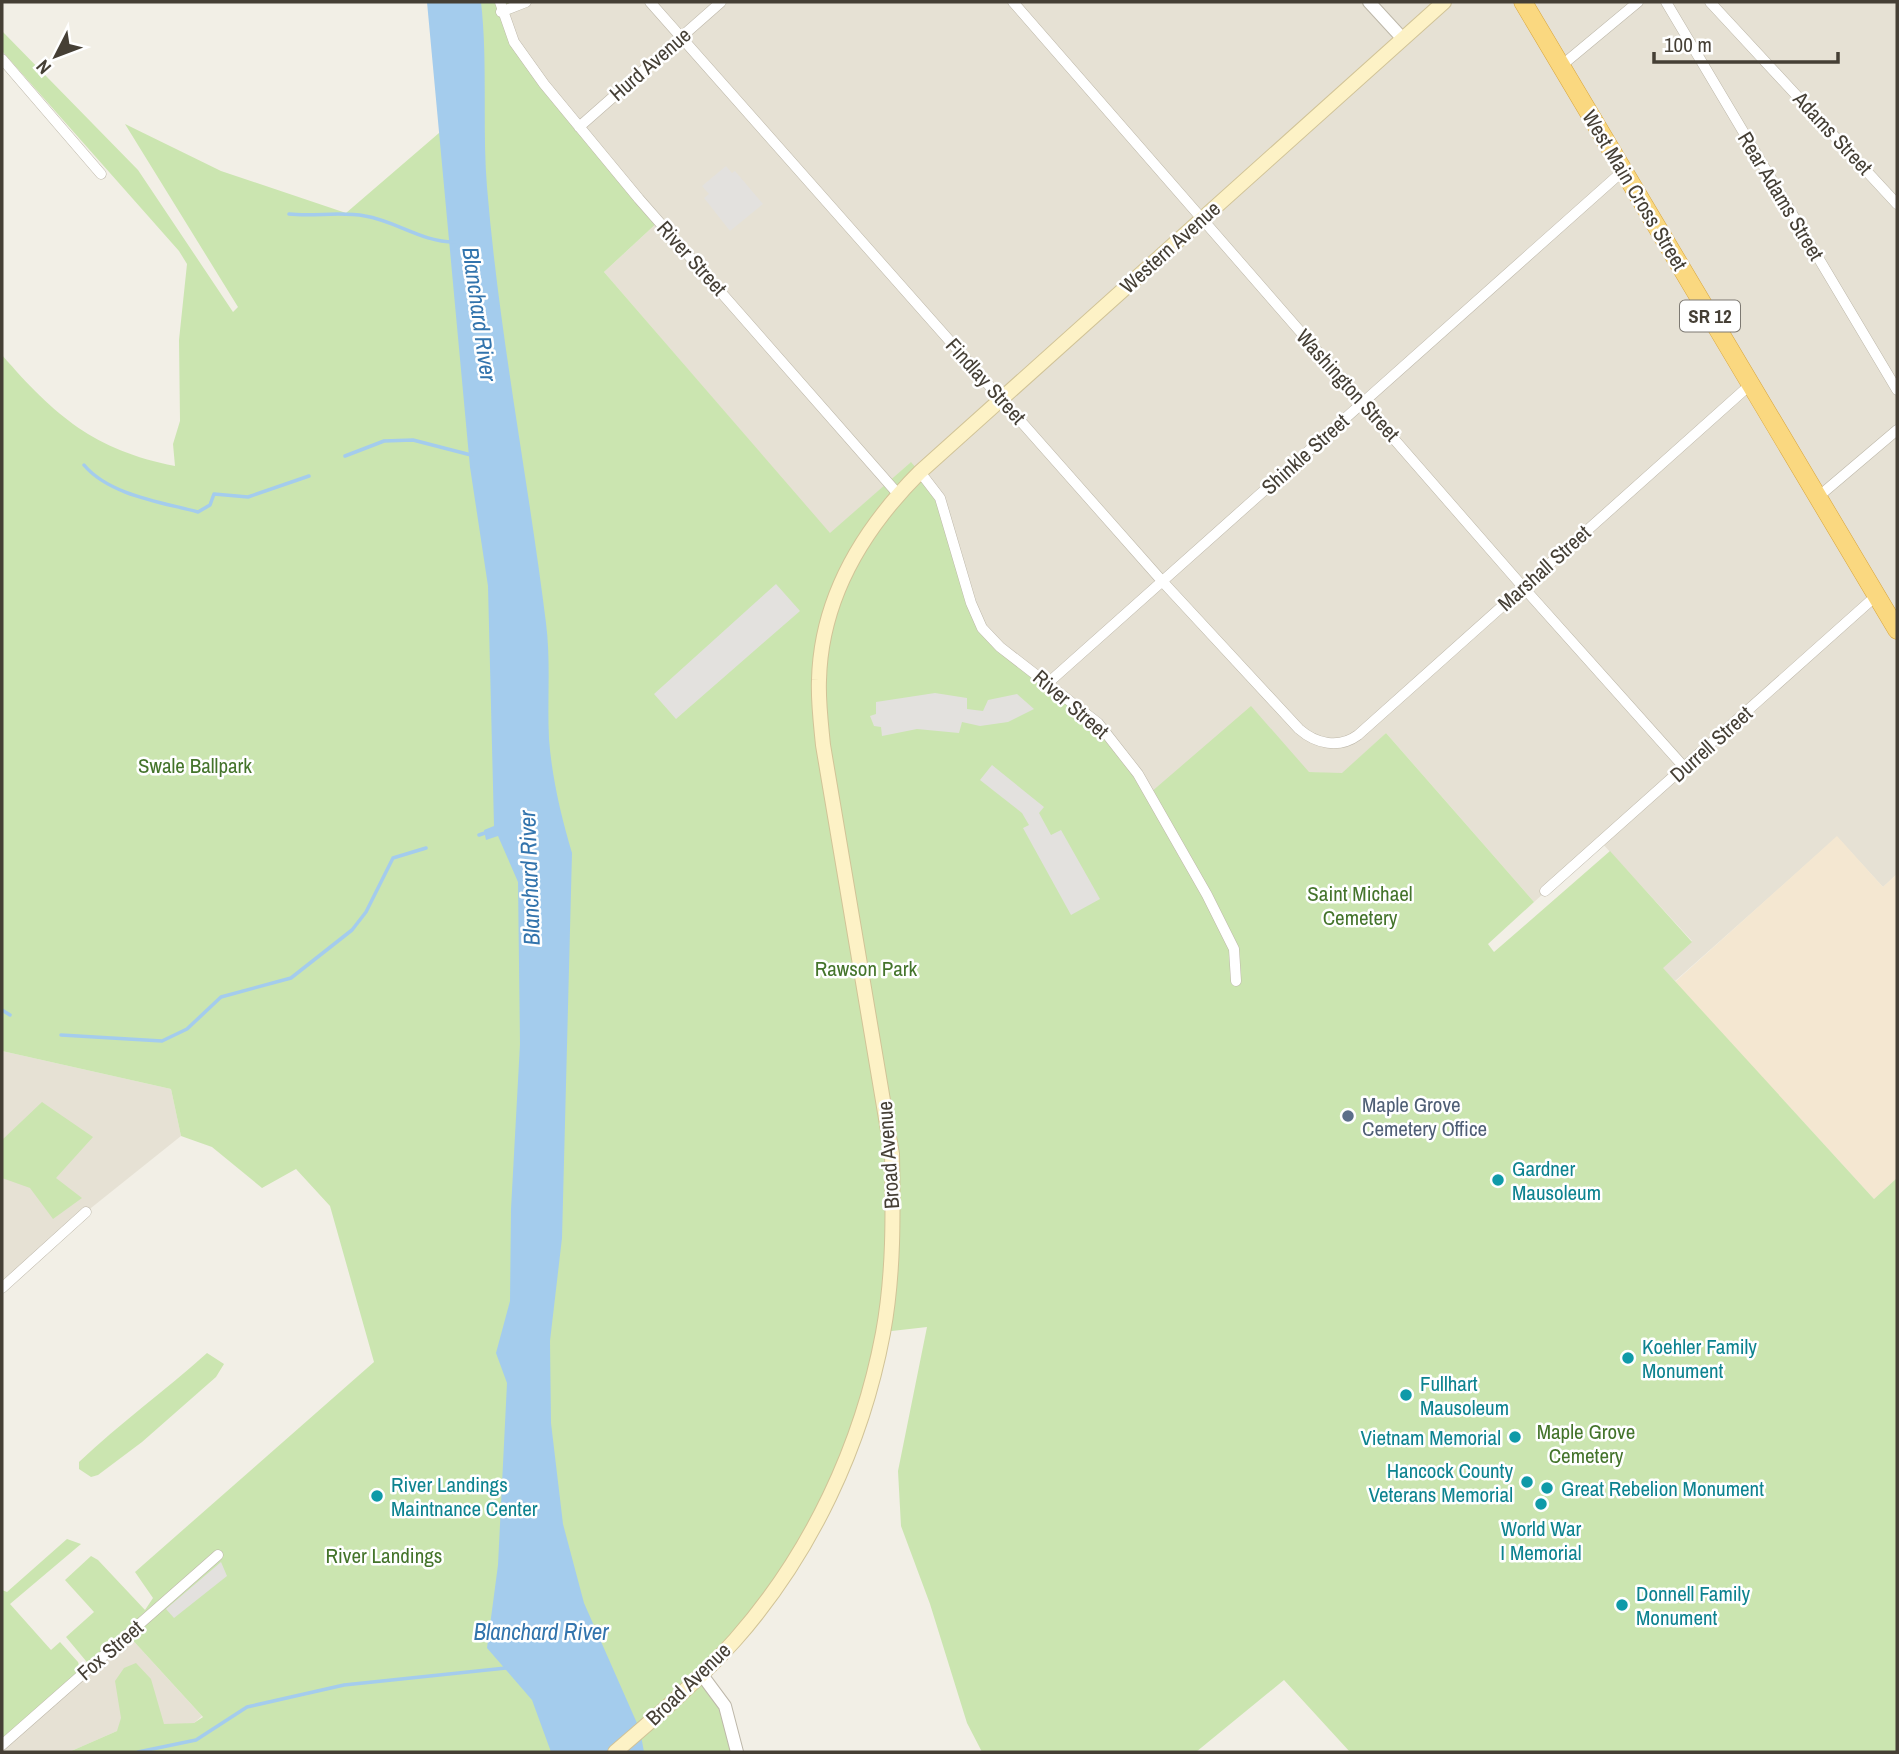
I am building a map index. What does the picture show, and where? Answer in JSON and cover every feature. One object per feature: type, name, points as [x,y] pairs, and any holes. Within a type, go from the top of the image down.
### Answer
[{"type":"highway","name":"West Main Cross Street","points":[[1523,2],[1897,630]]},
{"type":"main road","name":"Western Avenue","points":[[898,494],[1001,398],[1444,2]]},
{"type":"main road","name":"Broad Avenue","points":[[615,1752],[702,1675],[758,1612],[813,1528],[858,1429],[883,1332],[893,1222],[892,1153],[823,745],[818,680],[824,636],[844,573],[872,525],[898,494]]},
{"type":"street","points":[[500,7],[526,2]]},
{"type":"street","name":"Findlay Street","points":[[650,2],[1162,580],[1299,729],[1315,740],[1334,744]]},
{"type":"street","name":"Hurd Avenue","points":[[579,127],[721,2]]},
{"type":"street","name":"Washington Street","points":[[1013,2],[1522,587],[1684,767]]},
{"type":"street","points":[[1369,2],[1403,39]]},
{"type":"street","points":[[1562,66],[1638,2]]},
{"type":"street","name":"Rear Adams Street","points":[[1666,2],[1897,390]]},
{"type":"street","name":"Adams Street","points":[[1710,2],[1897,204]]},
{"type":"street","name":"River Street","points":[[500,7],[517,48],[579,127],[898,494]]},
{"type":"street","points":[[2,59],[100,174]]},
{"type":"street","name":"Shinkle Street","points":[[1048,683],[1624,170]]},
{"type":"street","name":"Marshall Street","points":[[1334,744],[1358,735],[1751,384]]},
{"type":"street","points":[[1818,497],[1897,430]]},
{"type":"street","name":"River Street","points":[[920,472],[940,498],[982,628],[1000,647],[1098,723],[1150,793],[1234,949],[1236,981]]},
{"type":"street","name":"Durrell Street","points":[[1545,891],[1877,595]]},
{"type":"street","points":[[2,1288],[86,1212]]},
{"type":"street","name":"Fox Street","points":[[2,1745],[218,1555]]},
{"type":"street","points":[[702,1675],[724,1706],[737,1752]]},
{"type":"shaded area","points":[[526,2],[1897,2],[1897,874],[1883,887],[1837,837],[1675,981],[1662,968],[1692,941],[1601,842],[1534,902],[1386,733],[1342,774],[1308,772],[1150,794],[987,635],[910,463],[830,534],[604,272],[659,221],[579,127],[503,20]]},
{"type":"shaded area","points":[[726,166],[732,173],[735,171],[763,204],[730,231],[704,198],[709,194],[702,186]]},
{"type":"shaded area","points":[[776,584],[800,611],[676,719],[654,694]]},
{"type":"shaded area","points":[[935,693],[967,698],[967,709],[983,711],[988,700],[1017,694],[1034,709],[1008,722],[980,726],[962,722],[959,733],[917,729],[882,736],[881,727],[874,726],[870,716],[876,714],[876,702]]},
{"type":"shaded area","points":[[992,765],[1044,807],[1039,813],[1051,835],[1061,830],[1100,899],[1071,915],[1023,828],[1029,825],[1022,813],[980,780]]},
{"type":"shaded area","points":[[1837,836],[1883,887],[1897,874],[1897,1178],[1874,1199],[1675,982]]},
{"type":"shaded area","points":[[2,1051],[171,1089],[181,1136],[86,1212],[2,1288]]},
{"type":"shaded area","points":[[221,1562],[227,1576],[174,1618],[166,1609]]},
{"type":"shaded area","points":[[128,1635],[202,1716],[194,1723],[117,1731],[69,1752],[2,1752],[2,1745]]},
{"type":"green space","points":[[437,2],[526,2],[503,20],[514,42],[659,221],[604,272],[830,533],[911,462],[935,490],[982,628],[1078,705],[1150,793],[1251,706],[1309,772],[1342,773],[1386,733],[1534,902],[1488,944],[1494,952],[1610,851],[1692,942],[1663,968],[1874,1199],[1897,1178],[1897,1752],[1350,1752],[1284,1680],[1196,1752],[982,1752],[967,1723],[930,1604],[901,1526],[898,1471],[927,1327],[883,1332],[845,1463],[795,1560],[702,1675],[725,1706],[737,1752],[69,1752],[117,1731],[121,1718],[115,1681],[124,1668],[136,1663],[151,1679],[164,1724],[194,1723],[203,1717],[128,1635],[91,1667],[66,1637],[94,1612],[65,1580],[91,1556],[98,1560],[145,1610],[153,1598],[135,1572],[374,1362],[330,1206],[296,1169],[262,1188],[212,1147],[181,1136],[171,1089],[2,1051],[2,355],[40,396],[78,427],[121,450],[175,466],[173,444],[180,421],[179,340],[187,264],[179,251],[2,51],[2,31],[138,170],[233,312],[238,307],[125,124],[221,171],[346,213],[439,133],[454,128]]},
{"type":"green space","points":[[42,1102],[93,1137],[56,1178],[82,1198],[53,1219],[30,1188],[2,1178],[2,1140]]},
{"type":"green space","points":[[207,1353],[224,1364],[216,1377],[142,1442],[98,1475],[91,1477],[79,1469],[79,1462]]},
{"type":"green space","points":[[67,1539],[81,1544],[10,1604],[51,1650],[60,1642],[78,1662],[82,1675],[2,1745],[2,1590],[7,1592]]},
{"type":"water","name":"Blanchard River","points":[[427,2],[481,2],[487,187],[492,242],[546,623],[550,754],[572,853],[562,1238],[550,1341],[551,1423],[563,1524],[584,1603],[640,1730],[644,1752],[551,1752],[532,1700],[487,1648],[498,1565],[507,1383],[496,1353],[510,1301],[511,1209],[520,1044],[518,882],[498,836],[486,840],[484,830],[494,826],[488,586],[470,467]]},
{"type":"waterway","points":[[289,214],[365,216],[431,239],[454,242]]},
{"type":"waterway","points":[[345,456],[384,441],[413,440],[471,455]]},
{"type":"waterway","points":[[84,465],[107,484],[121,490],[198,512],[210,505],[214,494],[248,497],[309,476]]},
{"type":"waterway","points":[[479,835],[485,833]]},
{"type":"waterway","points":[[61,1035],[162,1041],[187,1029],[221,997],[291,978],[352,930],[366,912],[393,858],[426,848]]},
{"type":"waterway","points":[[2,1010],[10,1015]]},
{"type":"waterway","points":[[138,1752],[196,1740],[247,1707],[344,1685],[506,1668]]},
{"type":"place","name":"Maple Grove Cemetery Office","points":[[1348,1116]]},
{"type":"place","name":"Gardner Mausoleum","points":[[1498,1180]]},
{"type":"place","name":"Koehler Family Monument","points":[[1628,1358]]},
{"type":"place","name":"Fullhart Mausoleum","points":[[1406,1395]]},
{"type":"place","name":"Vietnam Memorial","points":[[1515,1437]]},
{"type":"place","name":"Hancock County Veterans Memorial","points":[[1527,1482]]},
{"type":"place","name":"Great Rebelion Monument","points":[[1547,1488]]},
{"type":"place","name":"River Landings Maintnance Center","points":[[377,1496]]},
{"type":"place","name":"World War I Memorial","points":[[1541,1504]]},
{"type":"place","name":"Donnell Family Monument","points":[[1622,1605]]},
{"type":"park label","name":"Swale Ballpark","points":[[195,765]]},
{"type":"park label","name":"Saint Michael Cemetery","points":[[1360,905]]},
{"type":"park label","name":"Rawson Park","points":[[866,968]]},
{"type":"park label","name":"Maple Grove Cemetery","points":[[1586,1443]]},
{"type":"park label","name":"River Landings","points":[[384,1555]]}]
